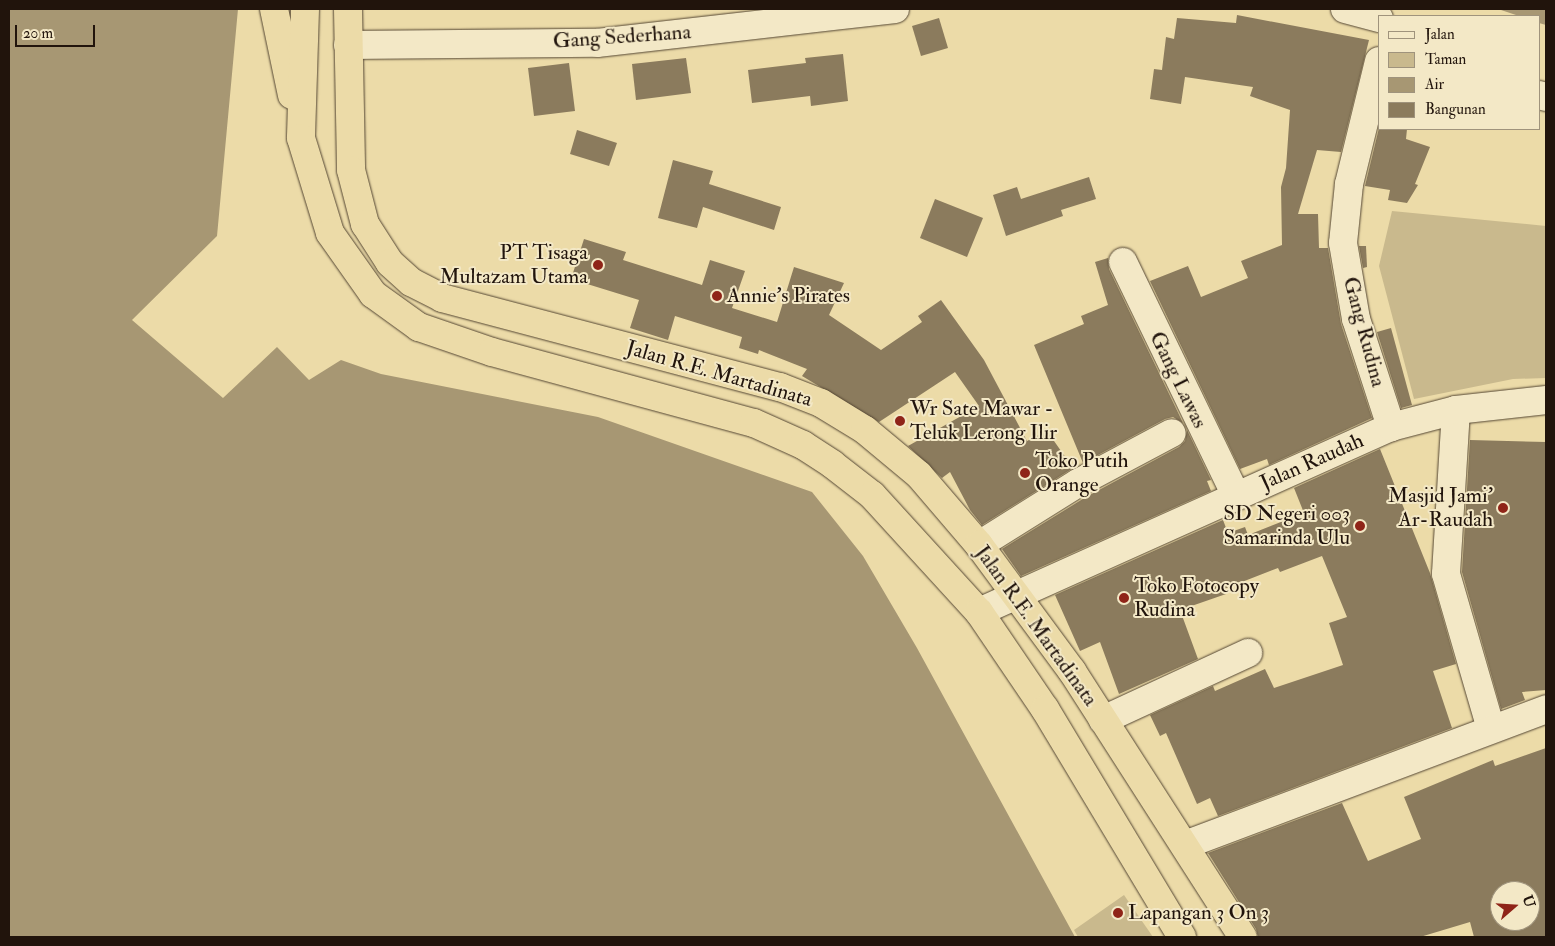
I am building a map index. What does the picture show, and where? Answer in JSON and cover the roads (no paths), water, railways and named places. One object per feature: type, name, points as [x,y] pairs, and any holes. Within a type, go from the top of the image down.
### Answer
[{"type":"highway","points":[[274,9],[301,138]]},
{"type":"highway","name":"Jalan R.E. Martadinata","points":[[305,9],[301,138],[330,233],[374,294],[419,327],[492,352],[754,423],[802,445],[872,495],[979,612],[1045,709],[1182,937]]},
{"type":"highway","name":"Jalan R.E. Martadinata","points":[[348,9],[351,170],[365,224],[390,263],[411,282],[442,298],[780,387],[821,403],[865,430],[918,475],[979,545],[1103,720],[1244,937]]},
{"type":"street","name":"Gang Sederhana","points":[[348,45],[597,43],[895,9]]},
{"type":"street","points":[[1345,9],[1378,18]]},
{"type":"street","name":"Gang Rudina","points":[[1378,64],[1349,184],[1343,243],[1356,319],[1390,427]]},
{"type":"street","name":"Gang Lawas","points":[[1123,262],[1236,496]]},
{"type":"street","name":"Jalan Raudah","points":[[979,612],[1015,594],[1390,427],[1456,410],[1546,400]]},
{"type":"street","points":[[1456,410],[1446,574],[1491,729]]},
{"type":"street","points":[[979,545],[1078,483],[1172,433]]},
{"type":"street","points":[[1103,720],[1248,653]]},
{"type":"street","points":[[1185,845],[1546,709]]},
{"type":"water","points":[[9,9],[238,9],[217,236],[132,320],[223,398],[277,347],[309,380],[341,360],[381,374],[598,417],[812,492],[863,556],[917,648],[1075,937],[9,937]]},
{"type":"water","points":[[1498,9],[1546,9],[1546,25],[1540,23],[1540,15],[1516,15]]},
{"type":"place","name":"PT Tisaga Multazam Utama","points":[[598,265]]},
{"type":"place","name":"Annie's Pirates","points":[[717,296]]},
{"type":"place","name":"Wr Sate Mawar - Teluk Lerong Ilir","points":[[900,421]]},
{"type":"place","name":"Toko Putih Orange","points":[[1025,473]]},
{"type":"place","name":"Masjid Jami' Ar-Raudah","points":[[1503,508]]},
{"type":"place","name":"SD Negeri 003 Samarinda Ulu","points":[[1360,526]]},
{"type":"place","name":"Toko Fotocopy Rudina","points":[[1124,598]]},
{"type":"place","name":"Lapangan 3 On 3","points":[[1118,913]]}]
